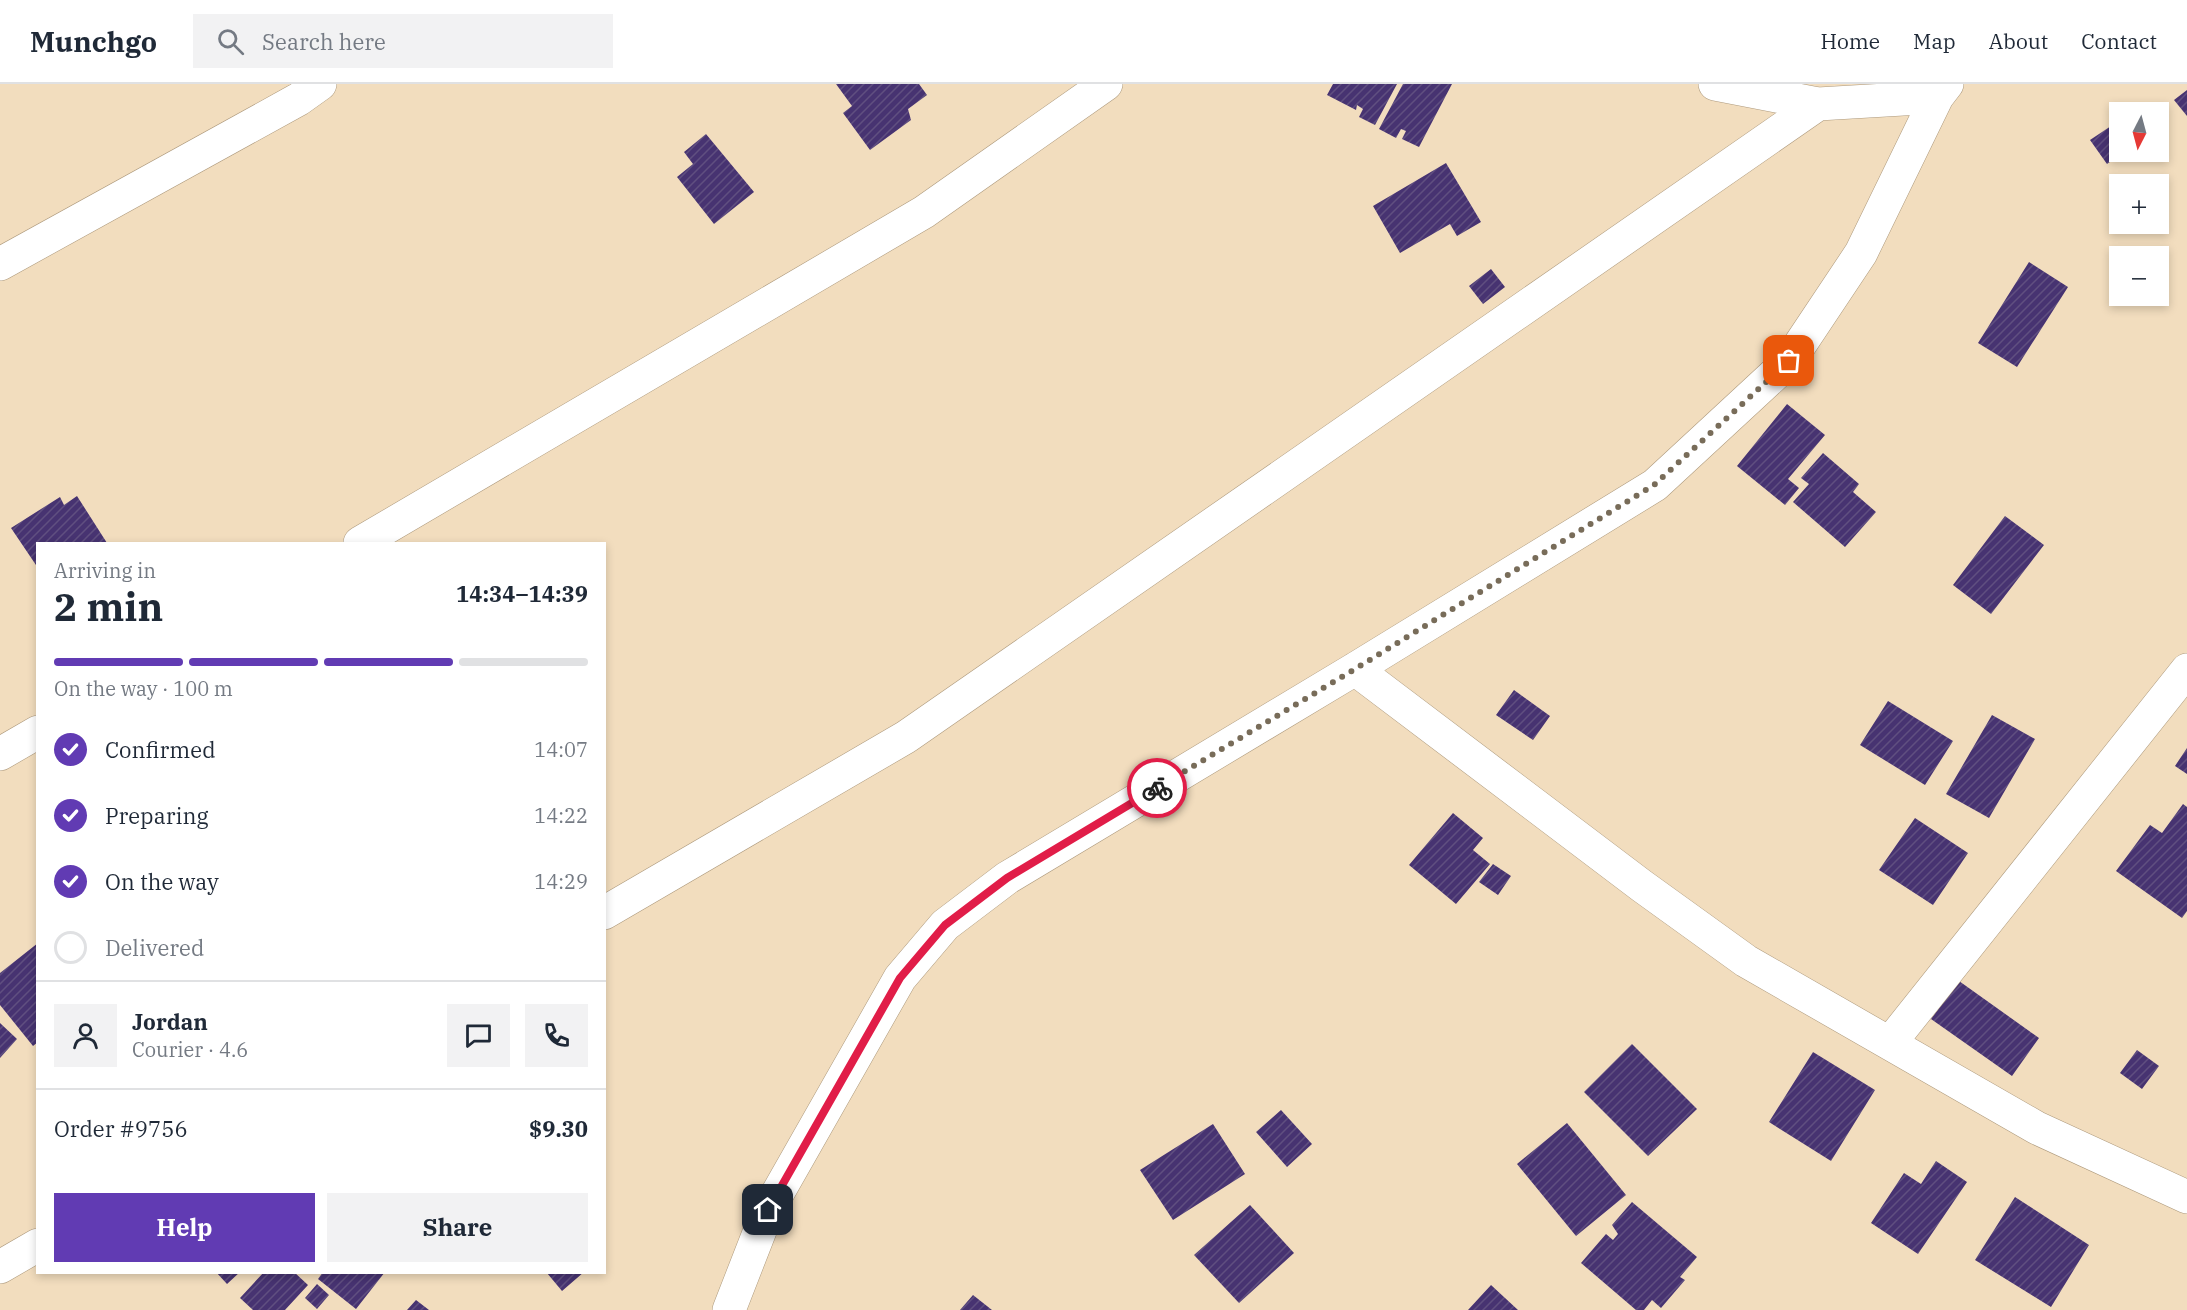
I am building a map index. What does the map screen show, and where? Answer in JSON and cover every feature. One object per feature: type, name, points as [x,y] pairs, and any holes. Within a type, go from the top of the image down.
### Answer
[{"type":"street","points":[[0,264],[299,99],[320,84]]},
{"type":"street","points":[[362,542],[924,212],[1106,84]]},
{"type":"street","points":[[1715,84],[1818,104],[1942,90]]},
{"type":"street","points":[[729,1310],[768,1210],[900,978],[945,925],[1007,878],[1355,669],[1654,485],[1789,361],[1861,253],[1942,90]]},
{"type":"street","points":[[606,913],[906,737],[1818,104]]},
{"type":"street","points":[[1355,669],[1642,886],[1746,961],[2037,1128],[2187,1197]]},
{"type":"street","points":[[1890,1042],[2187,670]]},
{"type":"street","points":[[0,754],[36,733]]},
{"type":"street","points":[[0,1267],[36,1246]]},
{"type":"building","points":[[836,84],[919,84],[927,95],[908,109],[911,120],[870,150],[843,113],[852,106]]},
{"type":"building","points":[[1333,84],[1397,84],[1375,125],[1359,117],[1363,109],[1357,105],[1356,110],[1327,95]]},
{"type":"building","points":[[1403,84],[1452,84],[1419,147],[1402,139],[1406,131],[1401,129],[1396,138],[1379,129]]},
{"type":"building","points":[[2187,90],[2187,116],[2174,100]]},
{"type":"building","points":[[2109,127],[2110,162],[2107,164],[2090,140]]},
{"type":"building","points":[[706,134],[754,192],[714,224],[677,177],[693,164],[684,152]]},
{"type":"building","points":[[1446,163],[1481,222],[1457,236],[1450,224],[1400,253],[1373,206]]},
{"type":"building","points":[[2029,262],[2068,287],[2017,367],[1978,343]]},
{"type":"building","points":[[1491,269],[1505,287],[1483,304],[1469,286]]},
{"type":"building","points":[[1787,404],[1825,435],[1788,479],[1799,488],[1785,505],[1737,466]]},
{"type":"building","points":[[1823,453],[1859,484],[1853,492],[1876,512],[1845,547],[1793,502],[1809,484],[1801,478]]},
{"type":"building","points":[[77,496],[106,542],[36,542],[36,565],[11,528],[60,497],[64,505]]},
{"type":"building","points":[[2005,516],[2044,545],[1991,614],[1953,585]]},
{"type":"building","points":[[1514,690],[1550,716],[1533,740],[1496,715]]},
{"type":"building","points":[[1888,701],[1953,741],[1925,785],[1860,745]]},
{"type":"building","points":[[1992,715],[2035,739],[1989,818],[1946,794]]},
{"type":"building","points":[[2187,748],[2187,774],[2175,766]]},
{"type":"building","points":[[2183,804],[2187,807],[2187,911],[2182,918],[2116,871],[2150,825],[2162,833]]},
{"type":"building","points":[[1453,813],[1483,838],[1473,850],[1490,864],[1456,904],[1409,865]]},
{"type":"building","points":[[1915,818],[1968,853],[1933,905],[1879,870]]},
{"type":"building","points":[[1493,864],[1511,876],[1498,895],[1479,882]]},
{"type":"building","points":[[36,945],[36,1044],[33,1046],[0,1005],[0,973]]},
{"type":"building","points":[[1959,981],[2039,1038],[2012,1076],[1931,1019]]},
{"type":"building","points":[[0,1023],[17,1039],[0,1058]]},
{"type":"building","points":[[1632,1044],[1697,1109],[1648,1156],[1584,1092]]},
{"type":"building","points":[[2137,1050],[2159,1066],[2142,1089],[2120,1073]]},
{"type":"building","points":[[1813,1052],[1875,1090],[1831,1161],[1769,1122]]},
{"type":"building","points":[[1281,1110],[1312,1144],[1287,1167],[1256,1132]]},
{"type":"building","points":[[1567,1123],[1626,1195],[1576,1236],[1517,1164]]},
{"type":"building","points":[[1213,1124],[1245,1174],[1173,1220],[1140,1170]]},
{"type":"building","points":[[1936,1161],[1967,1182],[1918,1254],[1871,1223],[1904,1173],[1921,1184]]},
{"type":"building","points":[[2015,1197],[2089,1245],[2051,1307],[1975,1260]]},
{"type":"building","points":[[1632,1202],[1697,1257],[1680,1277],[1685,1280],[1661,1308],[1652,1300],[1644,1310],[1636,1310],[1581,1263],[1606,1234],[1613,1240],[1618,1234],[1612,1225]]},
{"type":"building","points":[[1250,1205],[1294,1253],[1239,1303],[1194,1255]]},
{"type":"building","points":[[218,1274],[238,1274],[227,1284]]},
{"type":"building","points":[[262,1274],[296,1274],[308,1285],[285,1310],[253,1310],[240,1298]]},
{"type":"building","points":[[322,1274],[383,1274],[356,1309],[318,1279]]},
{"type":"building","points":[[548,1274],[582,1274],[562,1291]]},
{"type":"building","points":[[317,1284],[329,1295],[317,1309],[305,1298]]},
{"type":"building","points":[[1491,1285],[1518,1310],[1468,1310]]},
{"type":"building","points":[[973,1295],[992,1310],[960,1310]]},
{"type":"building","points":[[416,1300],[429,1310],[407,1310]]},
{"type":"way so far","points":[[1157,788],[1654,485],[1789,361]]},
{"type":"route","points":[[768,1210],[900,978],[945,925],[1007,878],[1157,788]]}]
